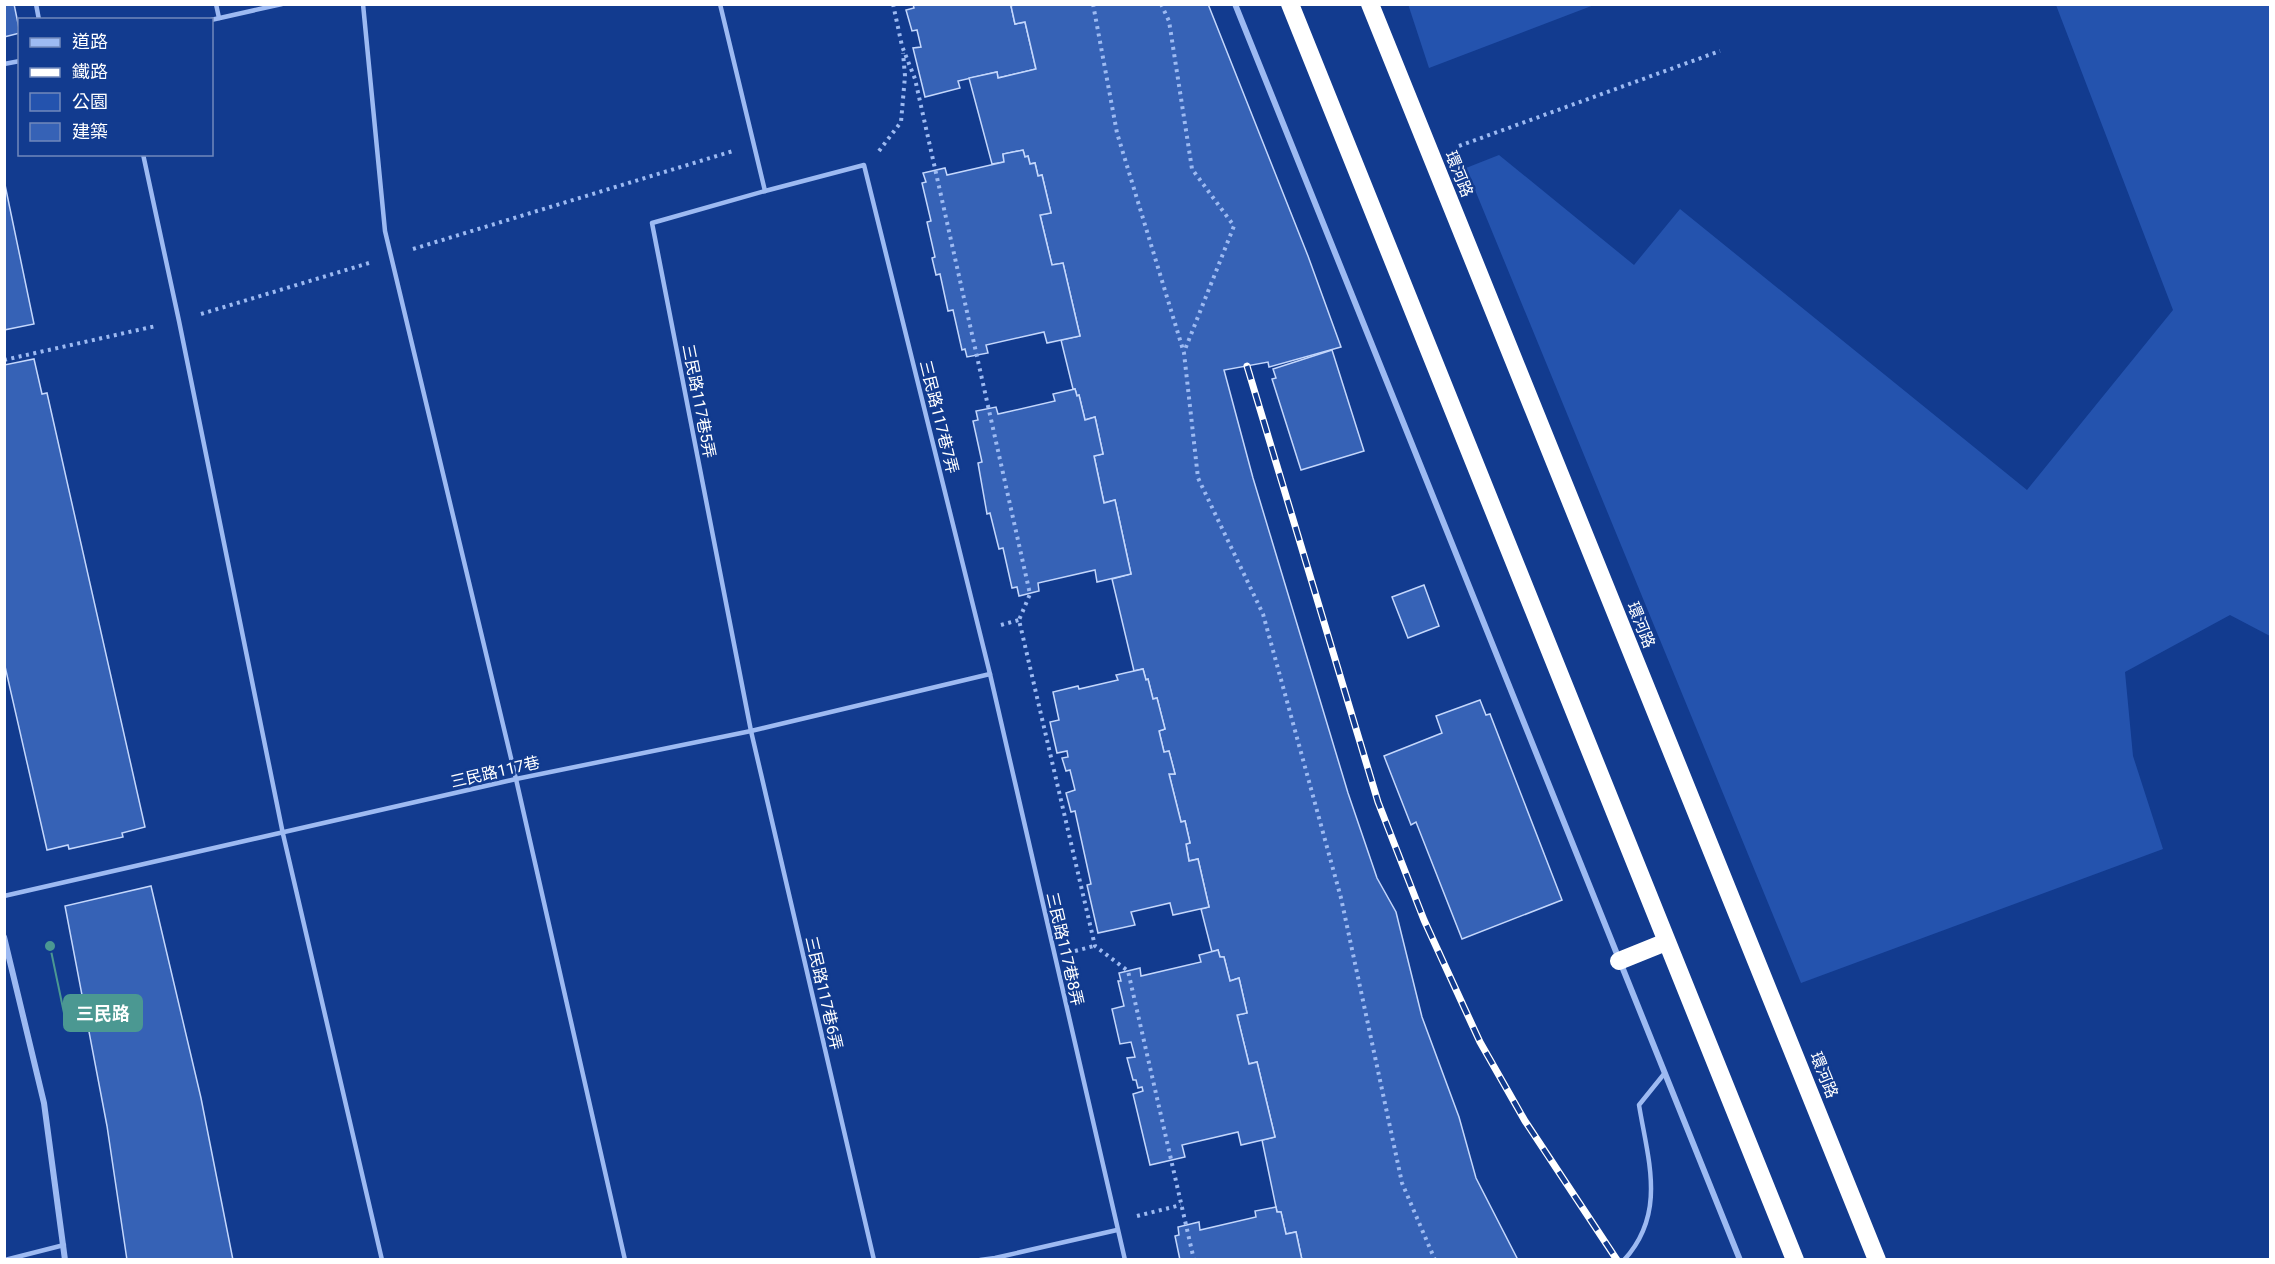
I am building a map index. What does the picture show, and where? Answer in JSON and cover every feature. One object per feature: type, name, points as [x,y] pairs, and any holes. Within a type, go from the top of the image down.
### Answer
[{"type":"highway","points":[[1290,4],[1795,1260]]},
{"type":"highway","name":"環河路","points":[[1370,4],[1877,1260]]},
{"type":"highway","points":[[1619,960],[1666,942]]},
{"type":"street","points":[[1235,4],[1740,1260]]},
{"type":"street","points":[[4,938],[44,1103],[65,1260]]},
{"type":"lane","points":[[216,4],[219,18]]},
{"type":"lane","points":[[213,20],[282,4]]},
{"type":"lane","points":[[363,4],[385,231],[516,779],[625,1260]]},
{"type":"lane","points":[[720,4],[765,191],[864,165]]},
{"type":"lane","points":[[143,156],[179,321],[282,834],[382,1260]]},
{"type":"lane","name":"三民路117巷7弄","points":[[864,165],[990,674]]},
{"type":"lane","name":"三民路117巷5弄","points":[[750,731],[652,223],[765,191]]},
{"type":"lane","name":"三民路117巷","points":[[4,896],[516,779],[750,731],[990,674]]},
{"type":"lane","name":"三民路117巷8弄","points":[[990,674],[1125,1260]]},
{"type":"lane","name":"三民路117巷6弄","points":[[750,731],[874,1260]]},
{"type":"lane","points":[[1624,1260],[1631,1252],[1649,1218],[1653,1191],[1639,1105],[1664,1074]]},
{"type":"lane","points":[[980,1260],[1118,1230]]},
{"type":"lane","points":[[5,1260],[64,1245]]},
{"type":"path","points":[[864,165],[883,148],[901,122],[905,76],[902,46],[893,4]]},
{"type":"path","points":[[1093,4],[1117,133],[1184,352],[1198,478],[1263,614],[1341,898],[1402,1183],[1436,1260]]},
{"type":"path","points":[[1161,4],[1169,21],[1192,169],[1234,226],[1184,352]]},
{"type":"path","points":[[902,46],[915,79],[1030,594],[1019,620],[1095,946],[1128,971],[1194,1260]]},
{"type":"path","points":[[1430,157],[1720,51]]},
{"type":"path","points":[[1116,1222],[1181,1205]]},
{"type":"green space","points":[[1408,4],[1594,4],[1594,5],[1429,68]]},
{"type":"green space","points":[[2056,5],[2270,5],[2270,636],[2230,615],[2125,672],[2133,756],[2163,849],[1801,983],[1466,168],[1499,155],[1634,265],[1680,209],[2027,490],[2173,310]]},
{"type":"building","points":[[4,4],[14,4],[18,34],[4,37]]},
{"type":"building","points":[[913,4],[1016,4],[1011,6],[1015,24],[1025,22],[1036,69],[998,78],[997,72],[958,81],[960,88],[925,97],[913,48],[921,47],[917,30],[912,31],[906,10],[914,8]]},
{"type":"building","points":[[1016,4],[1208,4],[1308,256],[1341,347],[1269,367],[1268,362],[1224,370],[1253,478],[1348,793],[1377,878],[1396,912],[1422,1017],[1459,1117],[1476,1178],[1518,1260],[1302,1260],[1296,1232],[1286,1234],[1281,1212],[1277,1212],[1262,1140],[1275,1137],[1257,1062],[1249,1064],[1237,1015],[1247,1013],[1239,978],[1230,981],[1224,957],[1220,957],[1218,950],[1212,952],[1201,909],[1209,907],[1198,859],[1189,861],[1186,844],[1190,843],[1185,821],[1181,822],[1169,774],[1175,774],[1169,751],[1164,752],[1159,731],[1165,729],[1157,698],[1153,699],[1143,669],[1134,671],[1112,579],[1131,574],[1115,500],[1104,503],[1094,456],[1103,454],[1095,417],[1085,420],[1079,395],[1077,396],[1073,389],[1061,340],[1080,336],[1063,263],[1052,265],[1040,215],[1051,213],[1042,175],[1038,176],[1035,163],[1030,164],[1023,150],[1003,154],[1004,162],[992,164],[969,78],[997,72],[998,78],[1036,69],[1025,22],[1015,24],[1011,6]]},
{"type":"building","points":[[1023,150],[1030,164],[1035,163],[1038,176],[1042,175],[1051,213],[1040,215],[1052,265],[1063,263],[1080,336],[1047,343],[1044,332],[986,345],[988,353],[967,357],[965,349],[962,350],[953,310],[948,311],[940,274],[936,275],[932,258],[935,257],[927,222],[931,221],[922,183],[926,182],[923,173],[945,168],[947,175],[1004,162],[1003,154]]},
{"type":"building","points":[[4,180],[34,324],[4,330]]},
{"type":"building","points":[[1332,350],[1364,451],[1301,470],[1272,379],[1276,378],[1273,369]]},
{"type":"building","points":[[34,359],[42,394],[47,393],[145,827],[122,833],[123,837],[69,849],[68,845],[47,850],[4,662],[4,365]]},
{"type":"building","points":[[1075,389],[1077,396],[1079,395],[1085,420],[1095,417],[1103,454],[1094,456],[1104,503],[1115,500],[1131,574],[1097,582],[1095,570],[1038,583],[1039,591],[1019,596],[1017,587],[1012,588],[1003,548],[999,549],[990,513],[987,514],[978,463],[982,462],[973,421],[978,420],[976,411],[996,407],[998,414],[1055,401],[1053,394]]},
{"type":"building","points":[[1424,585],[1439,626],[1408,638],[1392,597]]},
{"type":"building","points":[[1143,669],[1153,699],[1157,698],[1165,729],[1159,731],[1164,752],[1169,751],[1175,774],[1169,774],[1181,822],[1185,821],[1190,843],[1186,844],[1189,861],[1198,859],[1209,907],[1173,915],[1170,903],[1131,912],[1135,925],[1098,933],[1087,885],[1091,884],[1075,811],[1071,812],[1066,793],[1075,790],[1070,770],[1066,771],[1062,758],[1068,757],[1067,751],[1057,753],[1050,722],[1059,720],[1053,692],[1118,680],[1116,675]]},
{"type":"building","points":[[1480,700],[1486,715],[1490,714],[1562,900],[1462,939],[1416,822],[1411,825],[1384,756],[1442,733],[1436,716]]},
{"type":"building","points":[[151,886],[201,1098],[233,1260],[127,1260],[107,1126],[65,906]]},
{"type":"building","points":[[1218,950],[1220,957],[1224,957],[1230,981],[1239,978],[1247,1013],[1237,1015],[1249,1064],[1257,1062],[1275,1137],[1241,1145],[1238,1132],[1182,1145],[1185,1157],[1150,1165],[1133,1094],[1143,1091],[1142,1087],[1138,1088],[1136,1080],[1133,1080],[1127,1058],[1135,1057],[1131,1042],[1120,1044],[1112,1009],[1124,1006],[1118,981],[1121,981],[1119,973],[1140,968],[1141,976],[1201,962],[1199,955]]},
{"type":"building","points":[[1276,1207],[1277,1212],[1281,1212],[1286,1234],[1296,1232],[1302,1260],[1180,1260],[1175,1236],[1179,1235],[1178,1227],[1199,1222],[1200,1230],[1256,1217],[1255,1211]]},
{"type":"railway","points":[[1247,366],[1378,802],[1424,920],[1480,1042],[1525,1121],[1617,1260]]},
{"type":"place","name":"三民路","points":[[50,946]]}]
